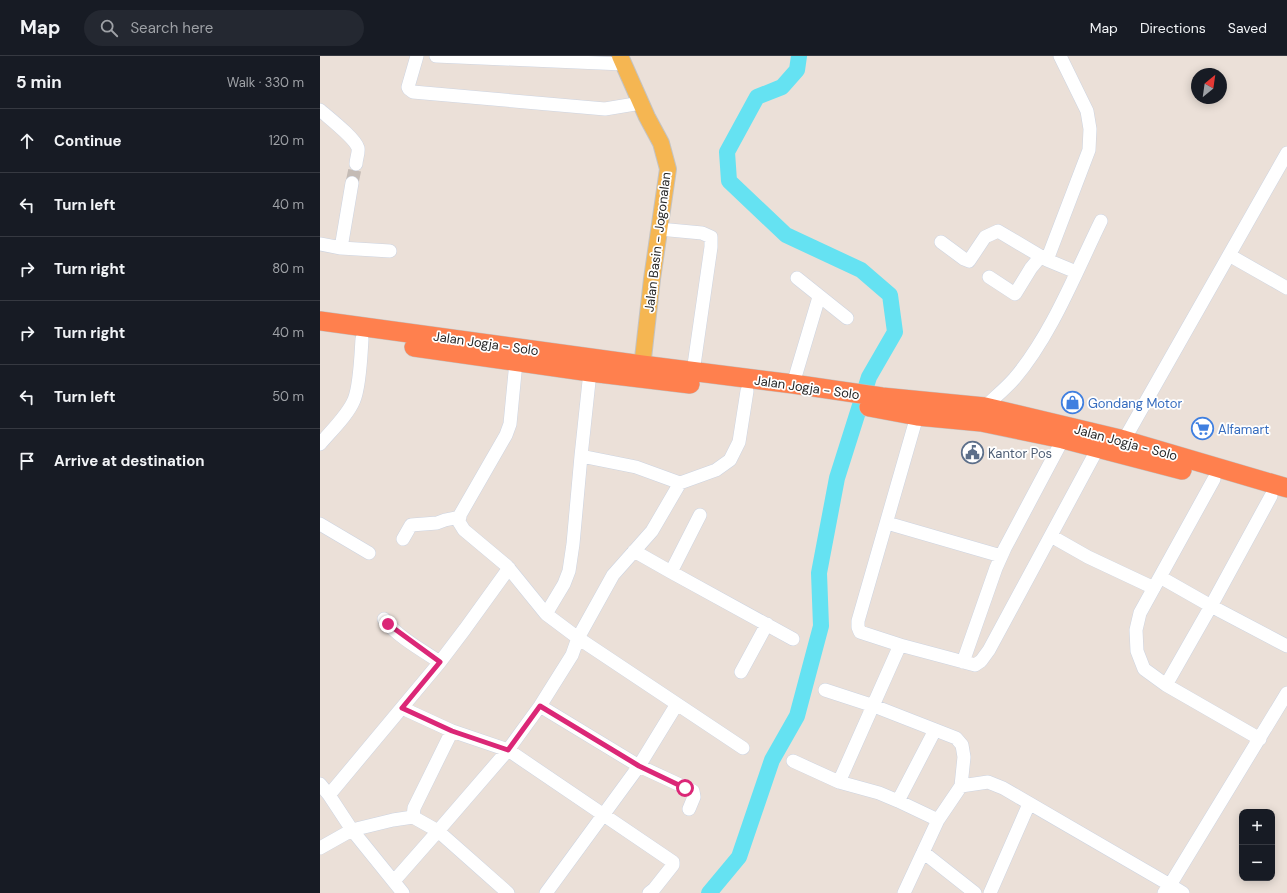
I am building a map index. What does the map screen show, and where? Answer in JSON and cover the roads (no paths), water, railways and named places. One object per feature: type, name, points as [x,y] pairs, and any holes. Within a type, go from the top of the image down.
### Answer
[{"type":"highway","name":"Jalan Jogja - Solo","points":[[320,321],[641,372],[747,391],[834,396],[880,403],[985,407],[1124,440],[1282,494]]},
{"type":"highway","name":"Jalan Jogja - Solo","points":[[320,334],[362,338],[590,372],[693,372],[793,384],[834,396]]},
{"type":"highway","name":"Jalan Jogja - Solo","points":[[880,403],[917,416],[981,422],[1063,439],[1214,479],[1282,494]]},
{"type":"main road","name":"Jalan Basin - Jogonalan","points":[[621,60],[662,143],[668,169],[641,372]]},
{"type":"street","points":[[417,56],[408,87],[413,92],[604,109],[641,103]]},
{"type":"street","points":[[436,56],[621,60]]},
{"type":"street","points":[[989,277],[1012,293],[1016,294],[1030,269],[1044,258],[1090,150],[1090,128],[1087,111],[1060,56]]},
{"type":"street","points":[[320,110],[356,144],[358,149],[356,164]]},
{"type":"street","points":[[1124,440],[1287,153]]},
{"type":"street","points":[[341,248],[352,183]]},
{"type":"street","points":[[985,407],[1014,379],[1045,334],[1101,221]]},
{"type":"street","points":[[659,229],[702,233],[711,237],[711,247],[693,372]]},
{"type":"street","points":[[941,242],[969,261],[985,237],[998,231],[1044,258],[1076,272]]},
{"type":"street","points":[[320,244],[341,248],[390,251]]},
{"type":"street","points":[[1229,256],[1287,288]]},
{"type":"street","points":[[796,278],[847,318]]},
{"type":"street","points":[[793,384],[819,297]]},
{"type":"street","points":[[320,444],[354,400],[357,388],[362,338]]},
{"type":"street","points":[[516,362],[510,424],[506,435],[460,517],[459,522],[464,530],[509,568],[546,614],[578,638],[743,748]]},
{"type":"street","points":[[546,614],[564,584],[569,571],[590,372]]},
{"type":"street","points":[[581,456],[636,467],[680,483],[716,470],[730,460],[739,442],[747,391]]},
{"type":"street","points":[[917,416],[858,621],[858,627],[860,632],[900,645],[975,665],[981,661],[989,650],[1098,448]]},
{"type":"street","points":[[963,662],[1001,556],[1063,439]]},
{"type":"street","points":[[1214,479],[1140,613],[1136,630],[1137,651],[1144,669],[1166,685],[1260,739]]},
{"type":"street","points":[[394,881],[508,750],[540,706],[572,655],[578,638],[613,575],[652,531],[680,483]]},
{"type":"street","points":[[1166,685],[1211,606],[1282,494]]},
{"type":"street","points":[[671,572],[700,515]]},
{"type":"street","points":[[403,539],[411,525],[438,523],[460,517]]},
{"type":"street","points":[[886,523],[1001,556]]},
{"type":"street","points":[[320,524],[370,553]]},
{"type":"street","points":[[1051,536],[1088,557],[1157,582],[1211,606],[1287,646]]},
{"type":"street","points":[[634,551],[793,639]]},
{"type":"street","points":[[329,795],[440,662],[509,568]]},
{"type":"street","points":[[384,619],[396,631],[440,662]]},
{"type":"street","points":[[741,672],[767,624]]},
{"type":"street","points":[[839,782],[900,645]]},
{"type":"street","points":[[825,690],[874,706],[956,738],[962,745],[964,757],[961,786],[938,820],[904,893]]},
{"type":"street","points":[[1167,889],[1287,693]]},
{"type":"street","points":[[546,893],[639,766],[677,704]]},
{"type":"street","points":[[540,706],[639,766],[693,791],[694,797],[689,809]]},
{"type":"street","points":[[402,708],[452,731],[508,750],[673,862],[673,865],[649,893]]},
{"type":"street","points":[[898,801],[936,730]]},
{"type":"street","points":[[414,817],[414,808],[452,731]]},
{"type":"street","points":[[793,761],[839,782],[879,793],[938,820]]},
{"type":"street","points":[[961,786],[988,782],[1003,788],[1167,889],[1183,893]]},
{"type":"street","points":[[320,784],[352,830],[403,893]]},
{"type":"street","points":[[990,893],[1029,804]]},
{"type":"street","points":[[320,848],[352,830],[393,820],[414,817],[438,830],[508,893]]},
{"type":"street","points":[[923,852],[976,893]]},
{"type":"waterway","points":[[709,893],[739,857],[772,760],[797,716],[821,626],[819,573],[837,478],[869,377],[895,332],[890,295],[861,270],[786,235],[729,181],[727,152],[757,97],[782,87],[797,70],[799,56]]},
{"type":"tunnel","points":[[352,183],[356,164]]},
{"type":"place","name":"Gondang Motor","points":[[1072,403]]},
{"type":"place","name":"Alfamart","points":[[1202,429]]},
{"type":"place","name":"Kantor Pos","points":[[973,453]]}]
